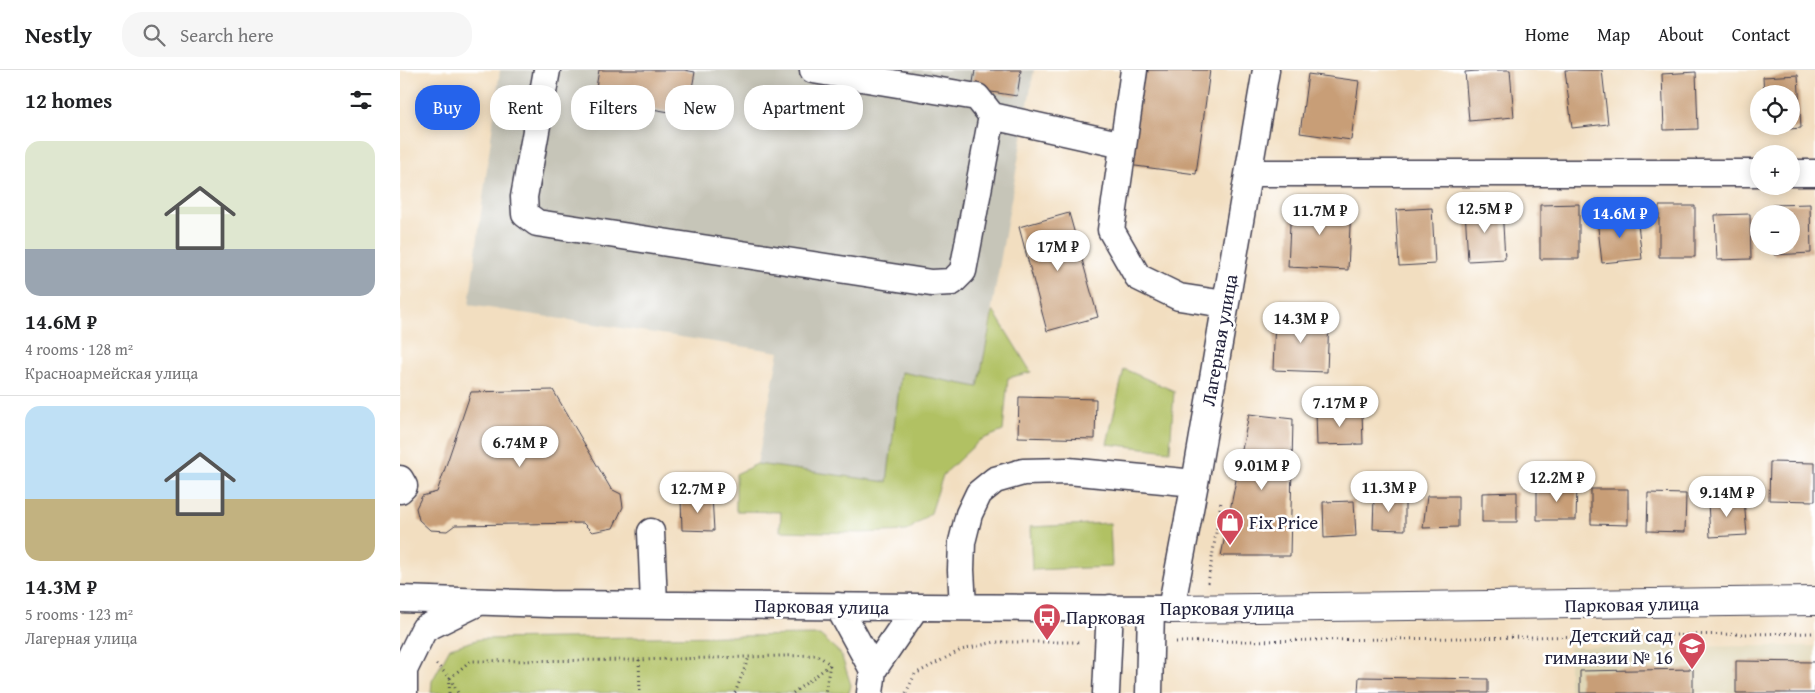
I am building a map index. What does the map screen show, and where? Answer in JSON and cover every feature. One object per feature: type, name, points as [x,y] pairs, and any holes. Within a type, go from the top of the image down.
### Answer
[{"type":"main road","name":"Парковая улица","points":[[1161,609],[1815,601]]},
{"type":"street","points":[[547,70],[524,197],[524,214],[537,223],[931,283],[952,282],[963,271],[992,116]]},
{"type":"street","points":[[813,70],[977,97],[992,116],[1123,145]]},
{"type":"street","points":[[1134,70],[1111,230],[1138,277],[1179,298],[1225,304]]},
{"type":"street","name":"Лагерная улица","points":[[1149,693],[1150,642],[1161,609],[1195,483],[1266,70]]},
{"type":"street","points":[[1249,173],[1750,173]]},
{"type":"street","points":[[1800,173],[1815,173]]},
{"type":"street","points":[[962,607],[962,542],[969,514],[979,492],[995,480],[1023,472],[1068,471],[1195,483]]},
{"type":"street","points":[[400,479],[404,486],[400,490]]},
{"type":"street","points":[[651,532],[654,604]]},
{"type":"street","name":"Парковая улица","points":[[400,599],[654,604],[1161,609]]},
{"type":"street","points":[[404,693],[404,670],[424,629],[480,601]]},
{"type":"street","points":[[838,606],[872,682]]},
{"type":"street","points":[[872,682],[916,607]]},
{"type":"street","points":[[1106,693],[1110,608]]},
{"type":"path","points":[[1150,642],[1212,643],[1815,633]]},
{"type":"path","points":[[906,693],[915,674],[961,650],[995,642],[1108,642]]},
{"type":"path","points":[[449,693],[450,678],[470,661],[639,660],[816,655],[830,664]]},
{"type":"path","points":[[735,693],[749,657]]},
{"type":"path","points":[[639,660],[640,693]]},
{"type":"path","points":[[793,693],[830,664]]},
{"type":"path","points":[[825,693],[830,664]]},
{"type":"shaded area","points":[[500,70],[1034,70],[978,387],[901,372],[887,482],[757,464],[779,352],[469,305],[492,130],[561,130],[561,85],[498,85]]},
{"type":"shaded area","name":"Детский сад гимназии № 16","points":[[1815,646],[1815,693],[1569,693],[1569,647]]},
{"type":"green space","points":[[993,310],[1031,372],[1008,378],[1003,431],[980,440],[943,475],[931,513],[907,531],[861,533],[780,531],[781,512],[736,511],[736,474],[757,464],[887,482],[901,372],[978,387]]},
{"type":"green space","points":[[1124,369],[1174,391],[1170,451],[1107,444]]},
{"type":"green space","points":[[1110,523],[1112,567],[1032,570],[1030,527]]},
{"type":"green space","points":[[820,635],[841,654],[851,685],[849,693],[431,693],[432,681],[450,648],[480,639]]},
{"type":"building","points":[[599,70],[684,70],[695,72],[693,85],[665,85],[665,111],[655,109],[655,85],[596,85]]},
{"type":"building","points":[[975,70],[1021,70],[1017,96],[972,89]]},
{"type":"building","points":[[1141,70],[1210,70],[1196,174],[1128,165]]},
{"type":"building","points":[[1510,70],[1514,117],[1469,121],[1465,72]]},
{"type":"building","points":[[1565,70],[1602,70],[1608,124],[1572,128]]},
{"type":"building","points":[[1696,72],[1698,129],[1664,130],[1662,74]]},
{"type":"building","points":[[1308,74],[1359,81],[1351,140],[1300,133]]},
{"type":"building","points":[[1798,75],[1799,85],[1763,85],[1763,77]]},
{"type":"building","points":[[1291,203],[1351,205],[1348,270],[1288,267]]},
{"type":"building","points":[[1579,204],[1579,259],[1540,259],[1540,205]]},
{"type":"building","points":[[1810,204],[1811,253],[1800,254],[1800,205],[1772,205]]},
{"type":"building","points":[[1659,206],[1695,206],[1695,257],[1659,257]]},
{"type":"building","points":[[1432,208],[1435,264],[1399,266],[1396,210]]},
{"type":"building","points":[[1502,208],[1505,259],[1468,261],[1465,209]]},
{"type":"building","points":[[1069,213],[1098,317],[1047,331],[1019,227]]},
{"type":"building","points":[[1750,214],[1751,259],[1717,260],[1715,215]]},
{"type":"building","points":[[1637,215],[1642,259],[1602,263],[1597,219]]},
{"type":"building","points":[[1275,316],[1329,318],[1327,372],[1273,370]]},
{"type":"building","points":[[553,390],[611,489],[621,494],[623,507],[613,528],[592,532],[583,523],[455,525],[447,531],[430,530],[419,520],[416,508],[422,496],[437,492],[471,392]]},
{"type":"building","points":[[1019,397],[1096,399],[1095,439],[1018,437]]},
{"type":"building","points":[[1362,411],[1363,444],[1317,445],[1316,412]]},
{"type":"building","points":[[1249,414],[1293,419],[1290,556],[1221,556]]},
{"type":"building","points":[[1770,462],[1815,463],[1815,501],[1769,500]]},
{"type":"building","points":[[1537,486],[1577,486],[1576,520],[1537,520]]},
{"type":"building","points":[[1591,489],[1628,489],[1628,525],[1591,524]]},
{"type":"building","points":[[1517,492],[1517,522],[1482,522],[1482,493]]},
{"type":"building","points":[[1648,493],[1686,494],[1685,532],[1647,531]]},
{"type":"building","points":[[712,495],[714,531],[682,530],[681,499]]},
{"type":"building","points":[[1427,496],[1458,496],[1458,527],[1423,528]]},
{"type":"building","points":[[1374,497],[1405,497],[1405,530],[1373,529]]},
{"type":"building","points":[[1744,499],[1747,535],[1710,537],[1708,502]]},
{"type":"building","points":[[1354,501],[1356,536],[1324,538],[1323,502]]},
{"type":"building","points":[[1736,661],[1815,662],[1815,693],[1736,693]]},
{"type":"building","points":[[1693,669],[1693,693],[1580,693],[1580,671]]},
{"type":"building","points":[[1359,677],[1488,679],[1488,693],[1358,693]]},
{"type":"place","name":"Fix Price","points":[[1230,546]]},
{"type":"place","name":"Парковая","points":[[1047,641]]},
{"type":"place","name":"Детский сад гимназии № 16","points":[[1692,670]]}]
